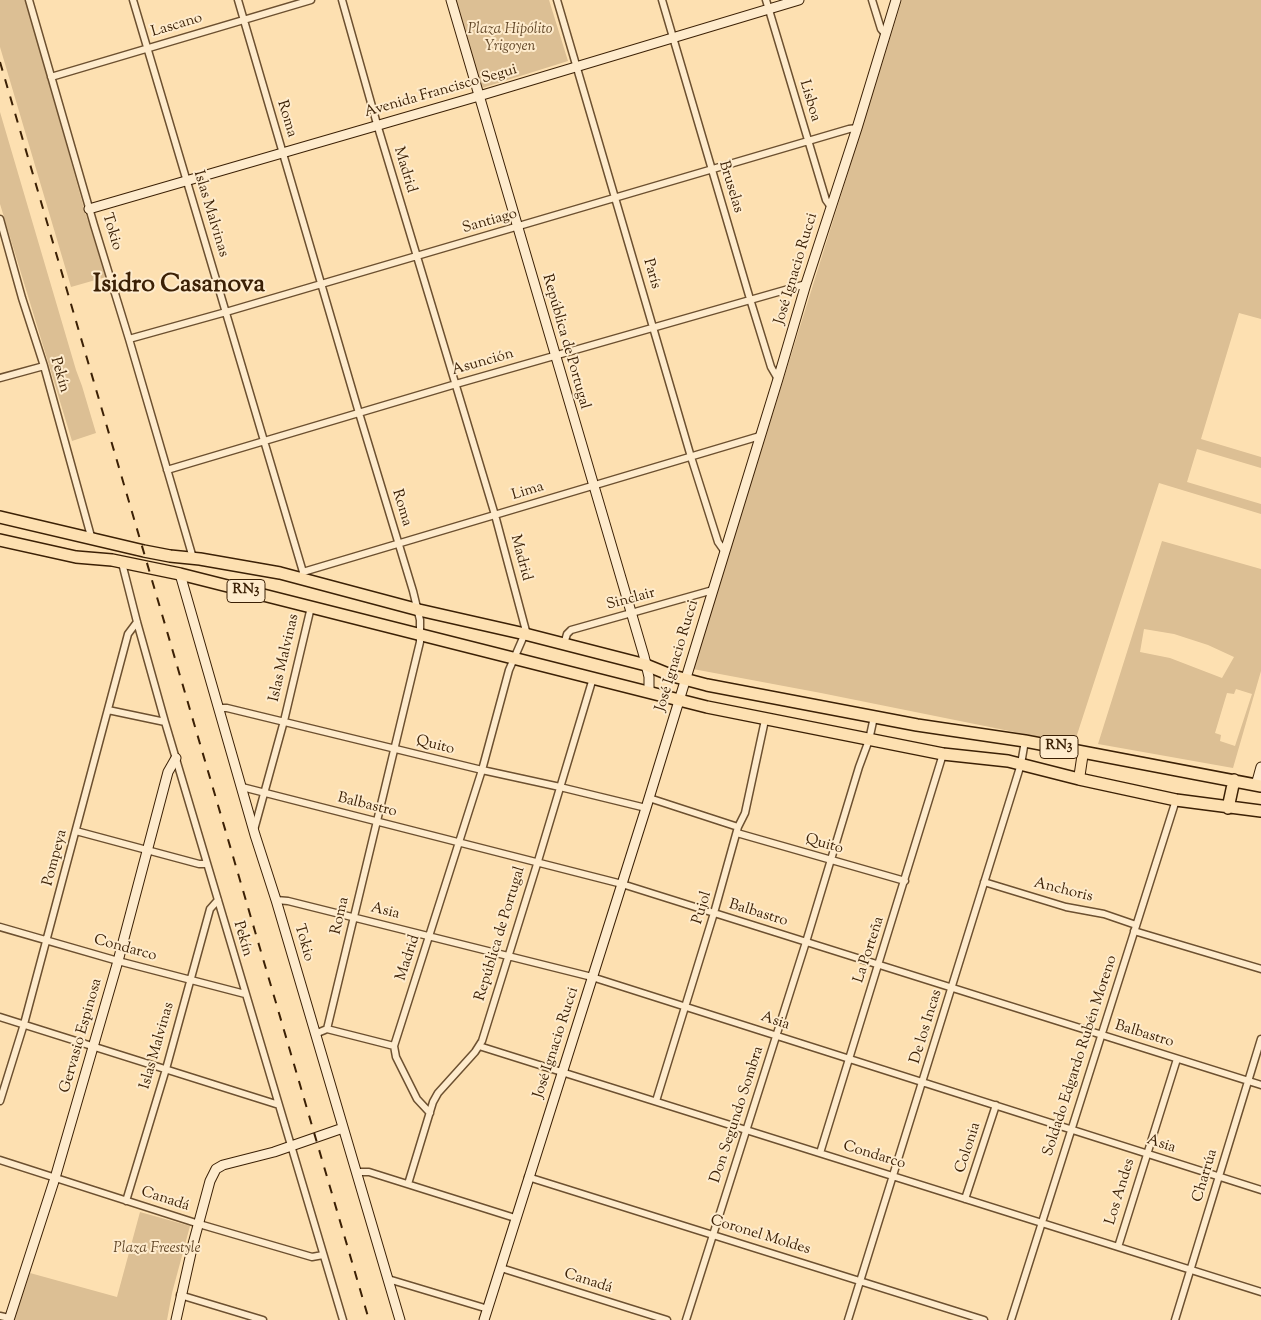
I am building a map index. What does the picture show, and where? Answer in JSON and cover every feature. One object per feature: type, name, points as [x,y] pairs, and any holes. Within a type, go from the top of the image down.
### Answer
[{"type":"highway","name":"RN3","points":[[0,517],[92,540],[170,556],[302,576],[418,610],[525,634],[646,665],[684,680],[707,685],[874,719],[1025,741],[1258,785]]},
{"type":"highway","name":"RN3","points":[[0,540],[76,557],[180,574],[678,700],[765,720],[944,754],[1021,764],[1176,800],[1261,811]]},
{"type":"highway","points":[[1228,808],[1234,780]]},
{"type":"main road","points":[[1079,779],[1083,752]]},
{"type":"street","name":"Tokio","points":[[29,0],[193,558]]},
{"type":"street","name":"Islas Malvinas","points":[[133,0],[302,576]]},
{"type":"street","name":"Roma","points":[[238,0],[399,544],[418,610],[421,634],[378,822],[327,1029]]},
{"type":"street","name":"Lascano","points":[[51,76],[311,0]]},
{"type":"street","name":"Madrid","points":[[342,0],[377,124],[495,515],[526,626],[525,634],[514,658],[460,842],[394,1046]]},
{"type":"street","name":"República de Portugal","points":[[451,0],[646,665],[649,677],[649,692]]},
{"type":"street","name":"París","points":[[558,0],[691,457],[718,542],[725,552]]},
{"type":"street","name":"Bruselas","points":[[662,0],[750,299],[771,367],[778,379]]},
{"type":"street","name":"Avenida Francisco Segui","points":[[89,208],[479,96],[673,37],[767,4],[799,0]]},
{"type":"street","points":[[872,0],[881,28],[885,34]]},
{"type":"street","name":"José Ignacio Rucci","points":[[484,1320],[646,808],[806,284],[896,0]]},
{"type":"street","name":"Lisboa","points":[[767,4],[826,200],[831,207]]},
{"type":"street","name":"Santiago","points":[[129,339],[616,198],[848,128],[857,128]]},
{"type":"street","name":"Pekín","points":[[0,219],[2,232],[44,366],[92,540]]},
{"type":"street","name":"Asunción","points":[[167,470],[554,355],[806,284]]},
{"type":"street","points":[[0,378],[44,366]]},
{"type":"street","name":"Lima","points":[[302,576],[399,544],[760,436]]},
{"type":"street","name":"Pekín","points":[[122,563],[165,722],[343,1320]]},
{"type":"street","name":"Tokio","points":[[180,574],[400,1320]]},
{"type":"street","name":"Sinclair","points":[[564,644],[567,634],[571,630],[713,590]]},
{"type":"street","name":"Islas Malvinas","points":[[254,830],[284,722],[311,607]]},
{"type":"street","name":"Pompeya","points":[[0,1097],[24,1024],[128,634],[137,622]]},
{"type":"street","name":"República de Portugal","points":[[408,1184],[438,1093],[479,1046],[509,956],[593,678]]},
{"type":"street","name":"Quito","points":[[218,708],[226,708],[646,808]]},
{"type":"street","points":[[108,710],[165,722]]},
{"type":"street","name":"Don Segundo Sombra","points":[[686,1320],[806,942],[874,719]]},
{"type":"street","name":"Pujol","points":[[656,1100],[744,812],[765,720]]},
{"type":"street","name":"De los Incas","points":[[848,1320],[1021,764],[1025,741]]},
{"type":"street","name":"La Porteña","points":[[820,1153],[944,754]]},
{"type":"street","name":"Gervasio Espinosa","points":[[9,1319],[55,1178],[118,961],[168,772],[176,758]]},
{"type":"street","points":[[1258,785],[1261,767]]},
{"type":"street","name":"Balbastro","points":[[242,787],[622,884],[1261,1085]]},
{"type":"street","name":"Quito","points":[[649,798],[830,860],[905,881]]},
{"type":"street","name":"Soldado Edgardo Rubén Moreno","points":[[1012,1320],[1100,1035],[1176,800]]},
{"type":"street","points":[[76,831],[199,864],[207,864]]},
{"type":"street","name":"Anchoris","points":[[984,882],[1066,907],[1104,914],[1135,928],[1261,969]]},
{"type":"street","name":"Islas Malvinas","points":[[126,1201],[166,1069],[210,909],[218,900]]},
{"type":"street","name":"Asia","points":[[276,900],[288,901],[354,917],[592,977],[1261,1190]]},
{"type":"street","name":"Condarco","points":[[0,927],[118,961],[245,994]]},
{"type":"street","points":[[0,1017],[279,1105]]},
{"type":"street","points":[[315,1034],[327,1029],[394,1046],[396,1057],[417,1099],[430,1113]]},
{"type":"street","name":"Charrúa","points":[[1175,1320],[1261,1039]]},
{"type":"street","name":"Condarco","points":[[479,1046],[656,1100],[1261,1292]]},
{"type":"street","name":"Los Andes","points":[[1118,1247],[1177,1059]]},
{"type":"street","name":"Colonia","points":[[965,1199],[996,1105]]},
{"type":"street","points":[[176,1320],[180,1295],[210,1181],[216,1169],[223,1165],[274,1152],[344,1128]]},
{"type":"street","name":"Canadá","points":[[0,1160],[199,1224],[312,1257],[323,1255]]},
{"type":"street","points":[[356,1172],[369,1172],[515,1218]]},
{"type":"street","name":"Coronel Moldes","points":[[528,1177],[984,1320]]},
{"type":"street","name":"Canadá","points":[[501,1268],[667,1320]]},
{"type":"street","points":[[388,1279],[488,1309]]},
{"type":"street","points":[[180,1295],[262,1320]]},
{"type":"street","points":[[0,1316],[9,1319]]},
{"type":"green space","points":[[0,0],[26,0],[85,212],[106,277],[71,287],[0,47]]},
{"type":"green space","name":"Plaza Hipólito Yrigoyen","points":[[455,0],[549,0],[568,61],[482,88]]},
{"type":"green space","points":[[902,0],[1261,0],[1261,319],[1239,313],[1201,439],[1261,457],[1261,468],[1197,449],[1187,482],[1261,504],[1261,514],[1159,483],[1074,744],[693,669]]},
{"type":"green space","points":[[0,112],[96,433],[72,441],[0,204]]},
{"type":"green space","points":[[1162,541],[1261,569],[1261,671],[1233,768],[1098,744]],"holes":[[[1144,629],[1174,634],[1208,645],[1234,657],[1222,678],[1170,658],[1140,652]],[[1236,689],[1252,694],[1235,746],[1220,741],[1221,735],[1215,733],[1227,693],[1234,694]]]},
{"type":"green space","name":"Plaza Freestyle","points":[[140,1212],[190,1226],[172,1293],[167,1320],[14,1320],[30,1273],[117,1297]]},
{"type":"railway","points":[[0,62],[369,1320]]},
{"type":"district","name":"Isidro Casanova","points":[[179,287]]}]
